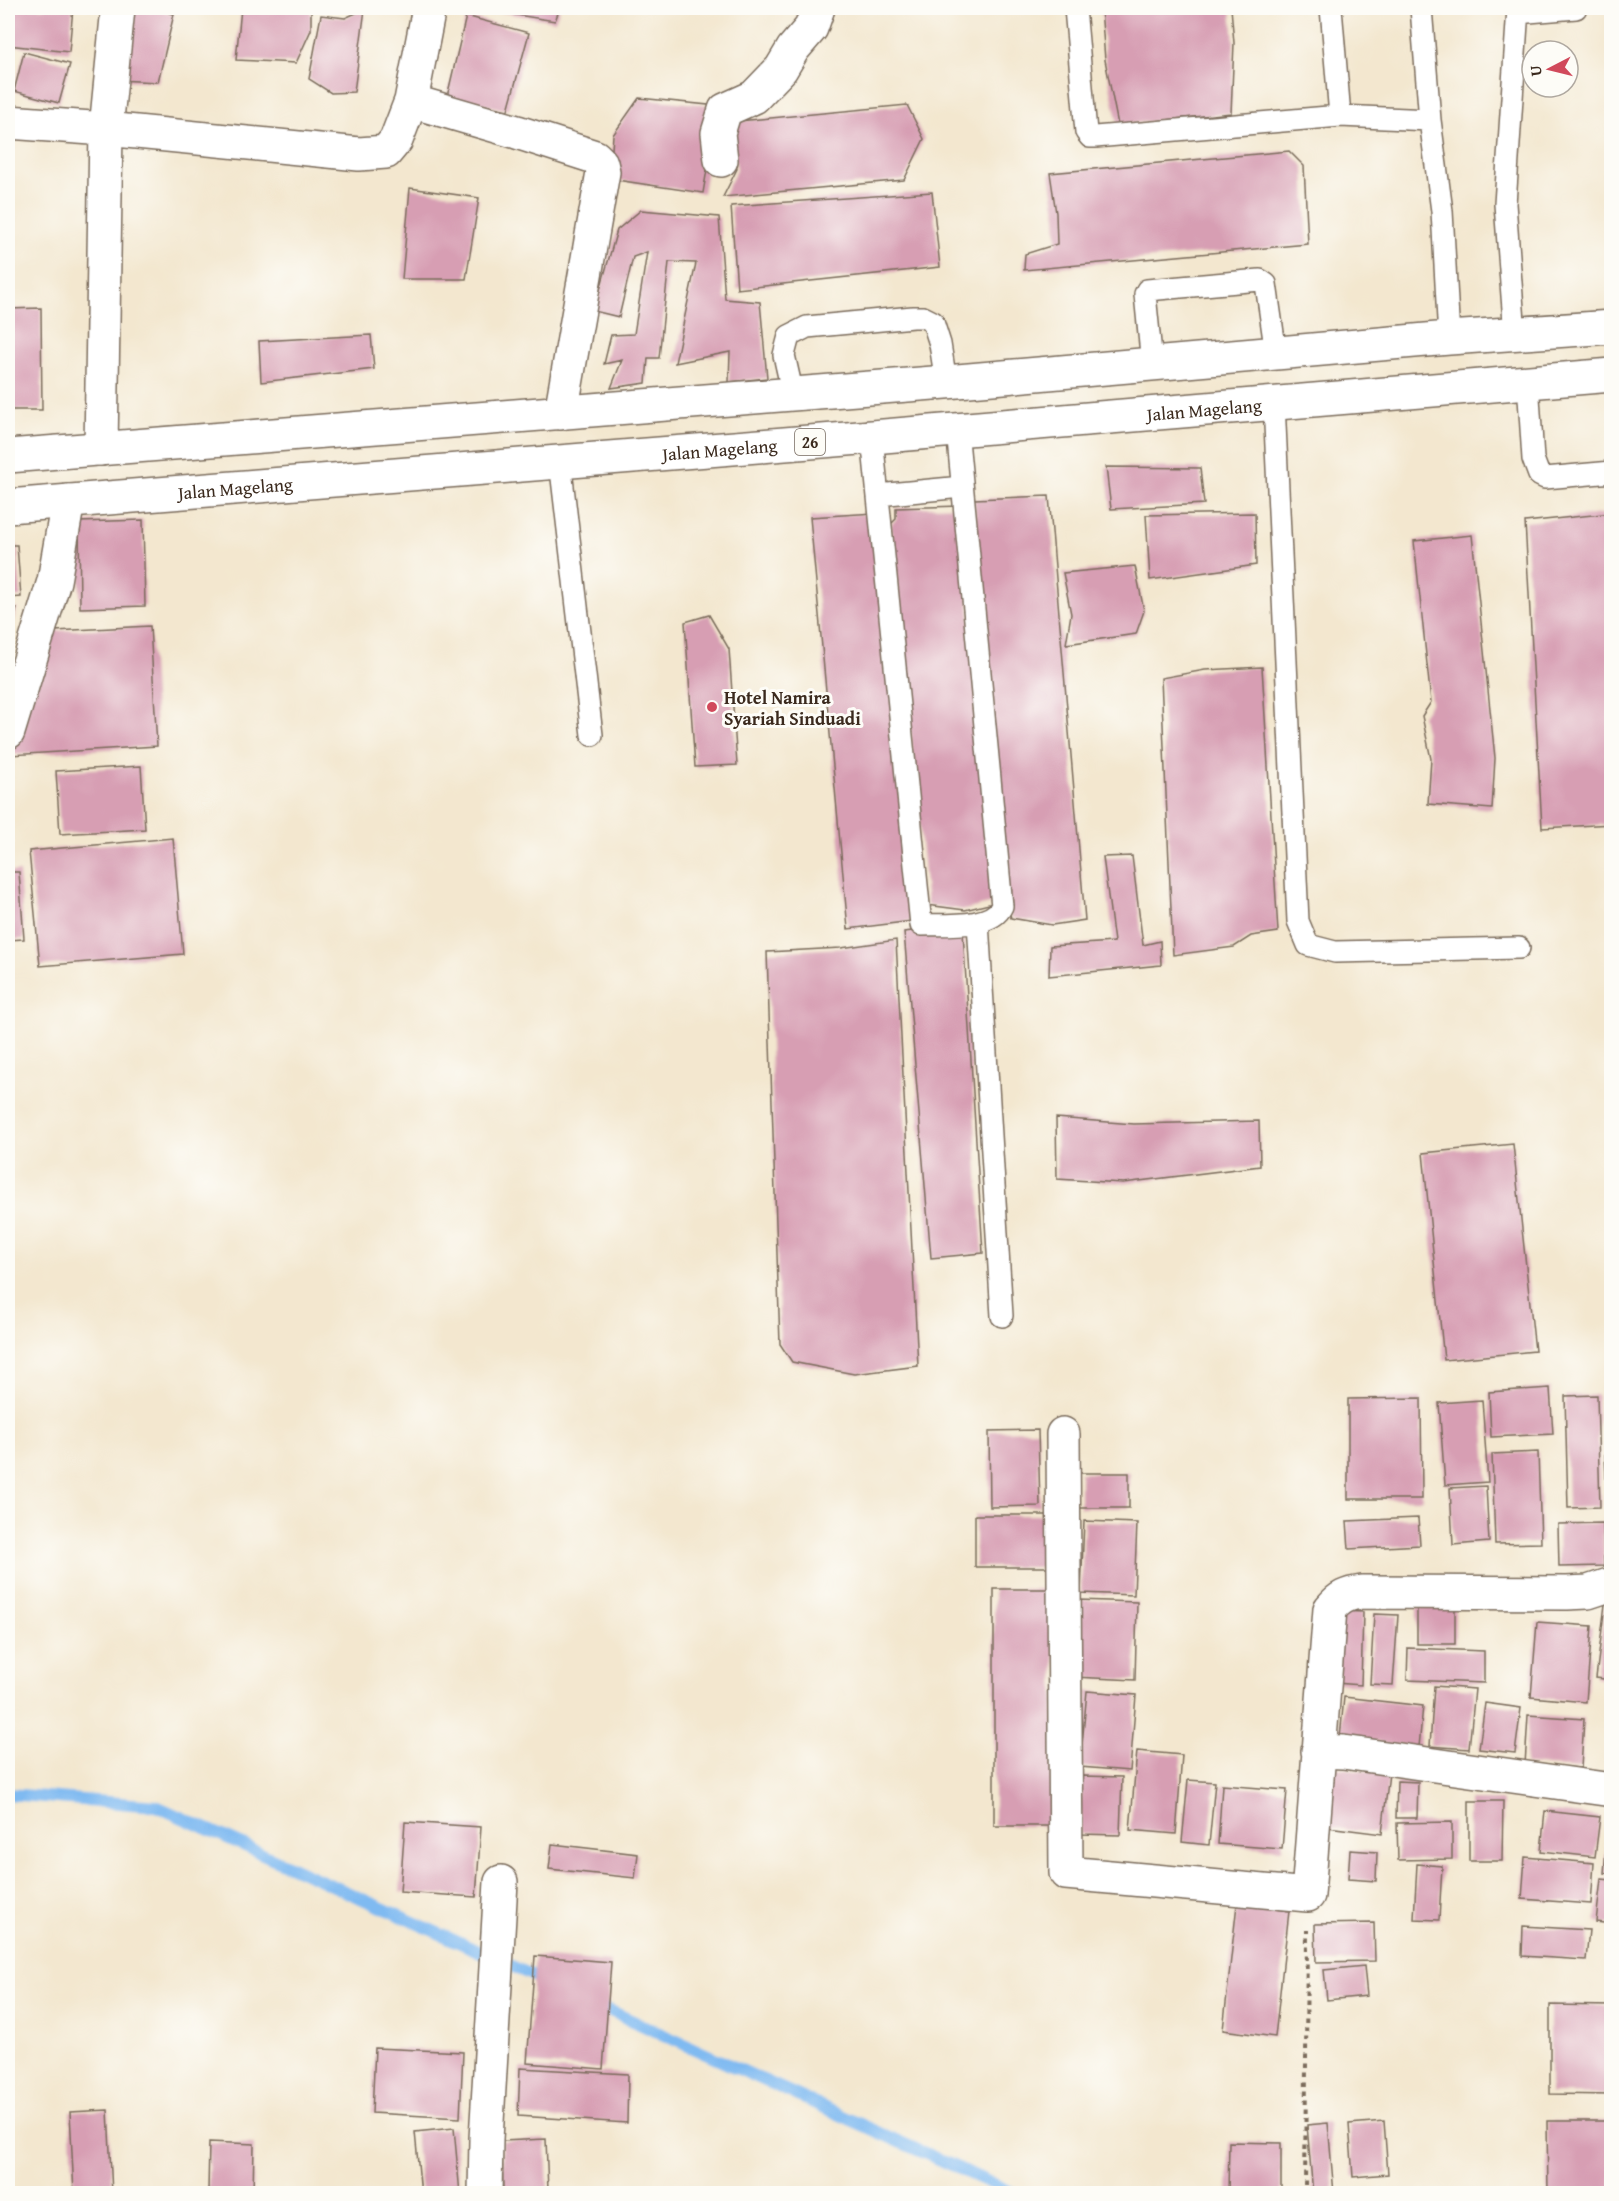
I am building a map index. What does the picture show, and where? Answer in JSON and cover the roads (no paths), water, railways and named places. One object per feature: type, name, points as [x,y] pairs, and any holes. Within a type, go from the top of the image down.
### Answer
[{"type":"street","points":[[100,449],[106,129],[118,8]]},
{"type":"street","points":[[8,122],[106,129],[358,154],[386,152],[396,140],[411,101],[429,8]]},
{"type":"street","points":[[721,160],[718,132],[725,110],[754,97],[782,69],[793,49],[811,28],[818,8]]},
{"type":"street","points":[[411,101],[517,132],[595,158],[601,163],[603,171],[561,413]]},
{"type":"street","points":[[8,456],[793,395],[1449,338],[1611,327]]},
{"type":"street","name":"Jalan Magelang","points":[[8,506],[1611,375]]},
{"type":"street","points":[[868,387],[872,437]]},
{"type":"street","points":[[8,732],[54,581],[68,501]]},
{"type":"street","points":[[1063,1434],[1066,1872],[1308,1895],[1330,1609],[1338,1599],[1347,1593],[1588,1592],[1611,1584]]},
{"type":"street","points":[[1318,1751],[1343,1752],[1611,1790]]},
{"type":"street","points":[[485,2193],[501,1882]]},
{"type":"lane","points":[[1074,8],[1086,132],[1090,137],[1340,116],[1430,120]]},
{"type":"lane","points":[[1331,8],[1340,116]]},
{"type":"lane","points":[[1421,8],[1430,120],[1442,211],[1449,338]]},
{"type":"lane","points":[[1515,335],[1505,204],[1518,10],[1576,8]]},
{"type":"lane","points":[[1152,364],[1145,294],[1150,289],[1260,280],[1266,284],[1276,354]]},
{"type":"lane","points":[[793,395],[784,355],[789,336],[807,327],[913,316],[923,316],[933,322],[940,344],[946,382]]},
{"type":"lane","points":[[1528,382],[1533,459],[1539,475],[1545,478],[1611,472]]},
{"type":"lane","points":[[1274,403],[1298,921],[1308,945],[1335,952],[1519,948]]},
{"type":"lane","points":[[872,437],[921,925],[978,922],[995,916],[1002,906],[957,429]]},
{"type":"lane","points":[[560,461],[592,735]]},
{"type":"lane","points":[[878,495],[963,487]]},
{"type":"lane","points":[[978,922],[1002,1316]]},
{"type":"waterway","points":[[8,1794],[156,1806],[547,1982]]},
{"type":"waterway","points":[[593,2003],[1015,2194]]},
{"type":"place","name":"Hotel Namira Syariah Sinduadi","points":[[712,707]]}]
